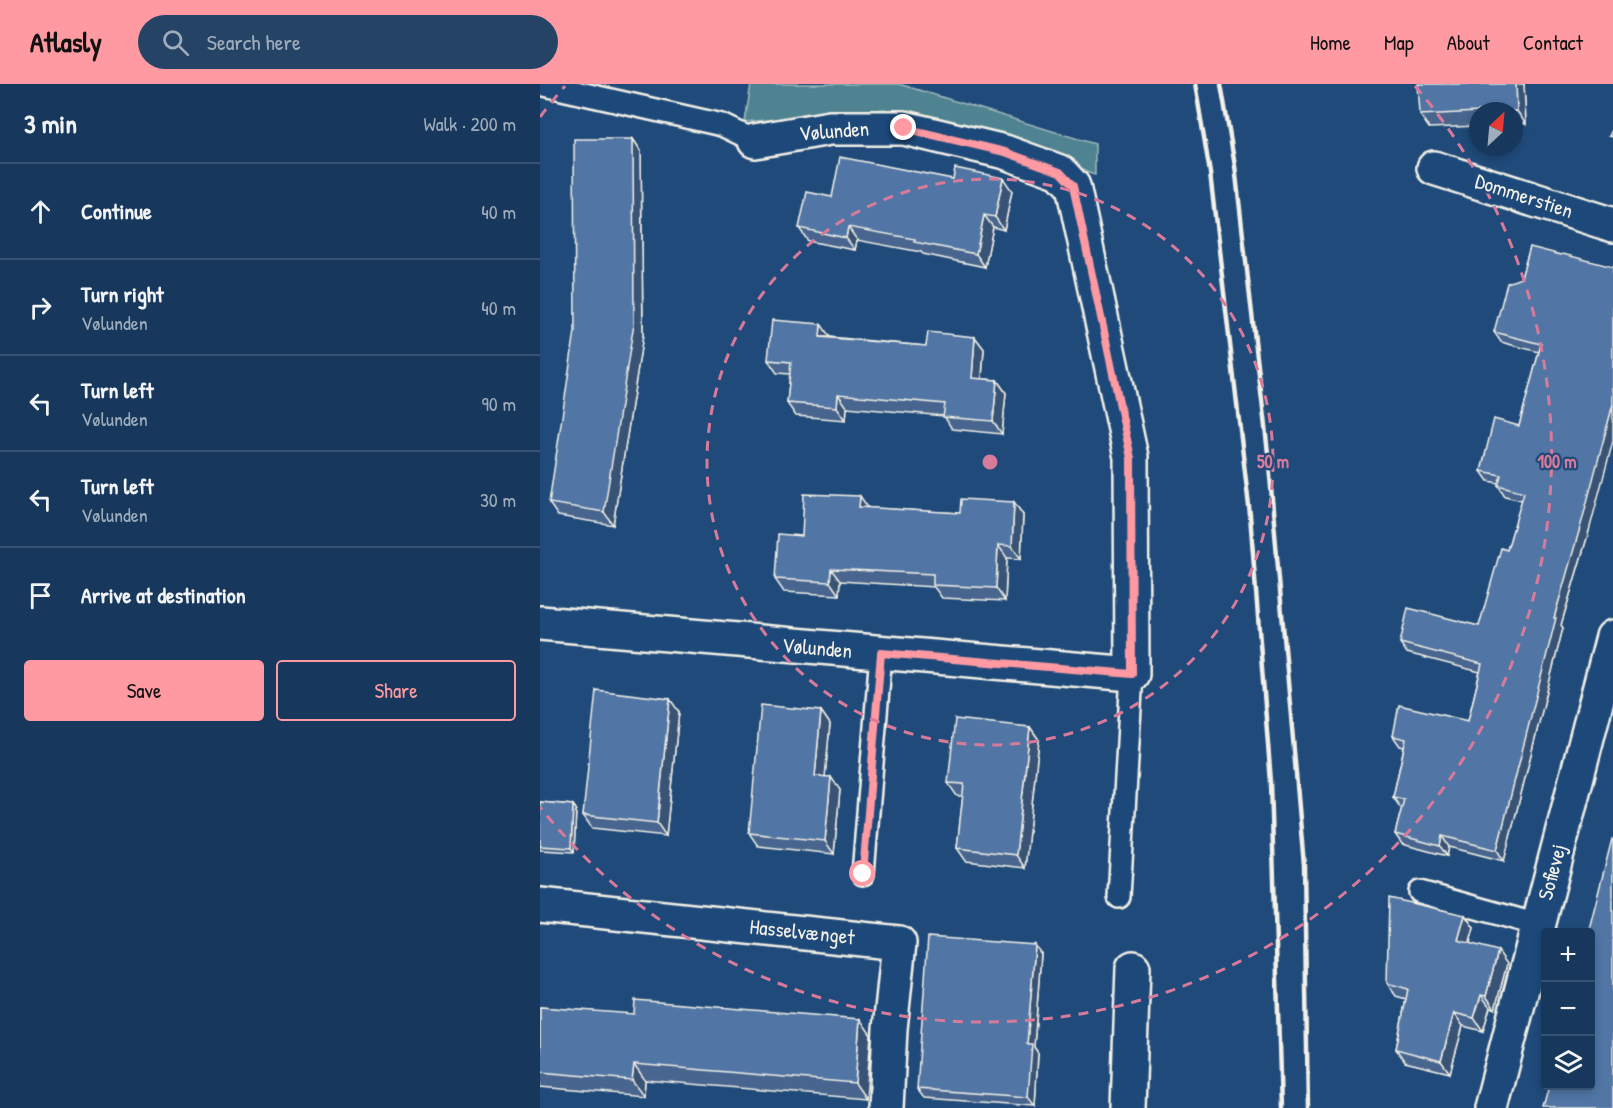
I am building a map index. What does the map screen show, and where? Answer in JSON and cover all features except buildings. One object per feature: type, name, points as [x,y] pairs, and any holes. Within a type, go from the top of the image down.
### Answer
[{"type":"street","name":"Vølunden","points":[[540,623],[1132,674],[1131,458],[1073,186],[1060,172],[1005,152],[904,128],[830,128],[755,141]]},
{"type":"street","name":"Dommerstien","points":[[1434,168],[1613,225]]},
{"type":"street","name":"Sofievej","points":[[1491,1108],[1613,637]]},
{"type":"street","name":"Hasselvænget","points":[[540,905],[898,943],[886,1108]]},
{"type":"street","points":[[1128,1108],[1133,968]]},
{"type":"lane","points":[[540,84],[722,125],[755,141]]},
{"type":"lane","points":[[863,874],[881,653]]},
{"type":"lane","points":[[1119,897],[1132,674]]},
{"type":"lane","points":[[1420,892],[1538,925]]},
{"type":"green space","points":[[751,84],[899,84],[1095,144],[1095,175],[884,109],[745,122]]},
{"type":"railway","points":[[1195,84],[1210,173],[1250,515],[1271,782],[1281,1108]]},
{"type":"railway","points":[[1221,84],[1235,166],[1268,453],[1304,865],[1308,1108]]},
{"type":"route","points":[[863,874],[881,653],[1132,674],[1131,458],[1073,186],[1060,172],[1005,152],[904,128]]}]
